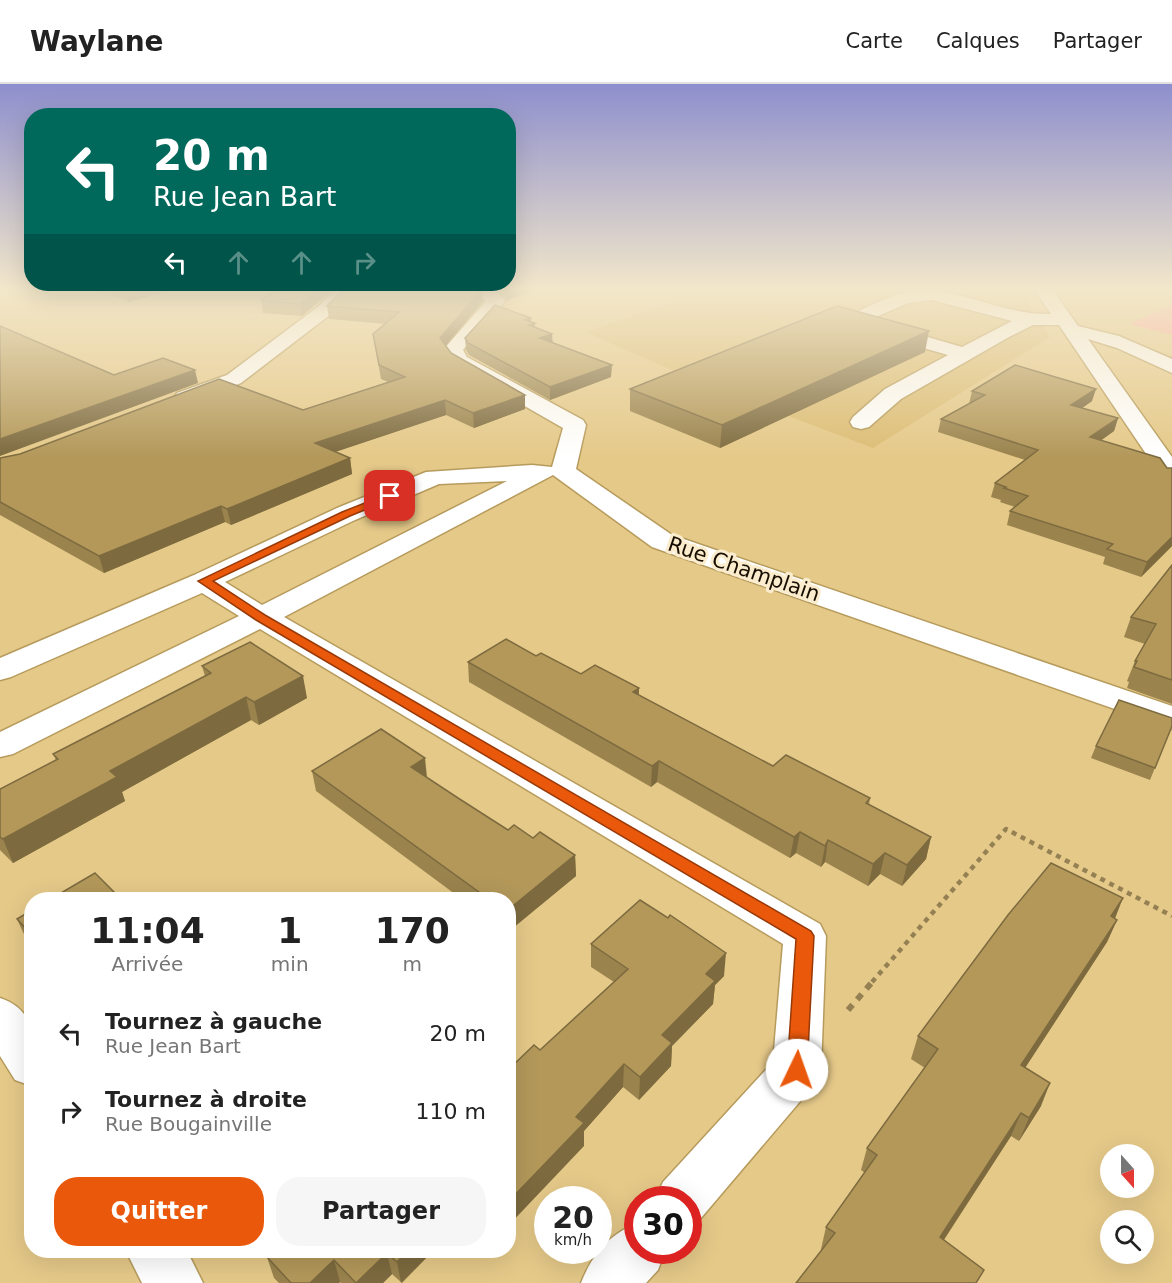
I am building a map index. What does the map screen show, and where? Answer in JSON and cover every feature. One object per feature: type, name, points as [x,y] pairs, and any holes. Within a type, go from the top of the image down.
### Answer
[{"type":"street","points":[[166,405],[234,379],[279,345]]},
{"type":"street","points":[[0,746],[553,471],[575,426],[460,361],[453,350],[457,345]]},
{"type":"street","points":[[934,345],[965,354]]},
{"type":"street","points":[[861,422],[893,394],[982,345]]},
{"type":"street","points":[[1083,345],[1172,474]]},
{"type":"street","points":[[1130,345],[1172,367]]},
{"type":"street","points":[[1157,345],[1172,351]]},
{"type":"street","points":[[0,670],[204,581],[346,514],[435,477],[553,471]]},
{"type":"street","name":"Rue Champlain","points":[[553,471],[662,541],[1172,718]]},
{"type":"street","points":[[204,581],[261,617],[805,936],[797,1070],[694,1186]]},
{"type":"street","points":[[0,1017],[24,1053]]},
{"type":"street","points":[[159,1258],[176,1283]]},
{"type":"street","points":[[609,1283],[626,1264]]},
{"type":"path","points":[[797,1070],[1006,829],[1172,916]]},
{"type":"shaded area","points":[[615,345],[1037,345],[873,448],[699,382]]},
{"type":"building","points":[[0,345],[44,345],[114,375],[163,358],[195,370],[0,439]]},
{"type":"building","points":[[375,345],[445,345],[451,353],[525,395],[473,413],[445,400],[315,443],[350,458],[227,509],[221,506],[99,556],[0,502],[0,458],[20,454],[219,379],[303,410],[405,377],[379,365]]},
{"type":"building","points":[[472,345],[559,345],[612,365],[550,387]]},
{"type":"building","points":[[740,345],[898,345],[722,425],[630,389]]},
{"type":"building","points":[[1015,365],[1096,389],[1071,405],[1118,418],[1090,437],[1160,458],[1167,468],[1172,468],[1172,537],[1147,562],[1107,549],[1113,544],[1010,511],[1028,496],[995,483],[1038,450],[941,419],[985,395],[972,391]]},
{"type":"building","points":[[1172,565],[1172,680],[1134,667],[1137,661],[1135,661],[1156,624],[1131,617]]},
{"type":"building","points":[[506,639],[536,656],[541,653],[581,674],[595,665],[639,688],[633,692],[773,766],[786,755],[870,798],[866,803],[931,837],[907,865],[885,853],[873,864],[828,840],[825,846],[800,832],[794,837],[659,761],[652,766],[468,662]]},
{"type":"building","points":[[250,642],[303,676],[254,702],[246,697],[110,771],[117,777],[3,839],[0,837],[0,789],[58,759],[53,754],[211,673],[202,666]]},
{"type":"building","points":[[1119,700],[1172,718],[1172,726],[1155,768],[1096,746]]},
{"type":"building","points":[[381,729],[425,758],[411,767],[458,798],[508,830],[514,825],[533,838],[540,832],[575,855],[516,903],[516,892],[479,892],[312,771]]},
{"type":"building","points":[[1051,863],[1123,898],[1111,916],[1117,920],[1021,1065],[1050,1083],[1029,1118],[1021,1113],[940,1237],[984,1270],[976,1283],[796,1283],[835,1233],[826,1227],[877,1155],[867,1148],[938,1049],[918,1036],[1008,915]]},
{"type":"building","points":[[95,873],[114,892],[63,892]]},
{"type":"building","points":[[640,900],[668,918],[670,915],[726,953],[706,974],[715,981],[662,1035],[672,1043],[640,1077],[624,1064],[576,1117],[584,1123],[516,1194],[516,1062],[534,1045],[540,1050],[628,969],[591,944]]},
{"type":"building","points":[[24,915],[24,926],[17,919]]},
{"type":"building","points":[[268,1258],[382,1258],[356,1283],[334,1260],[310,1283],[291,1283]]},
{"type":"route","points":[[390,496],[346,514],[204,581],[261,617],[805,936],[797,1070]]}]
